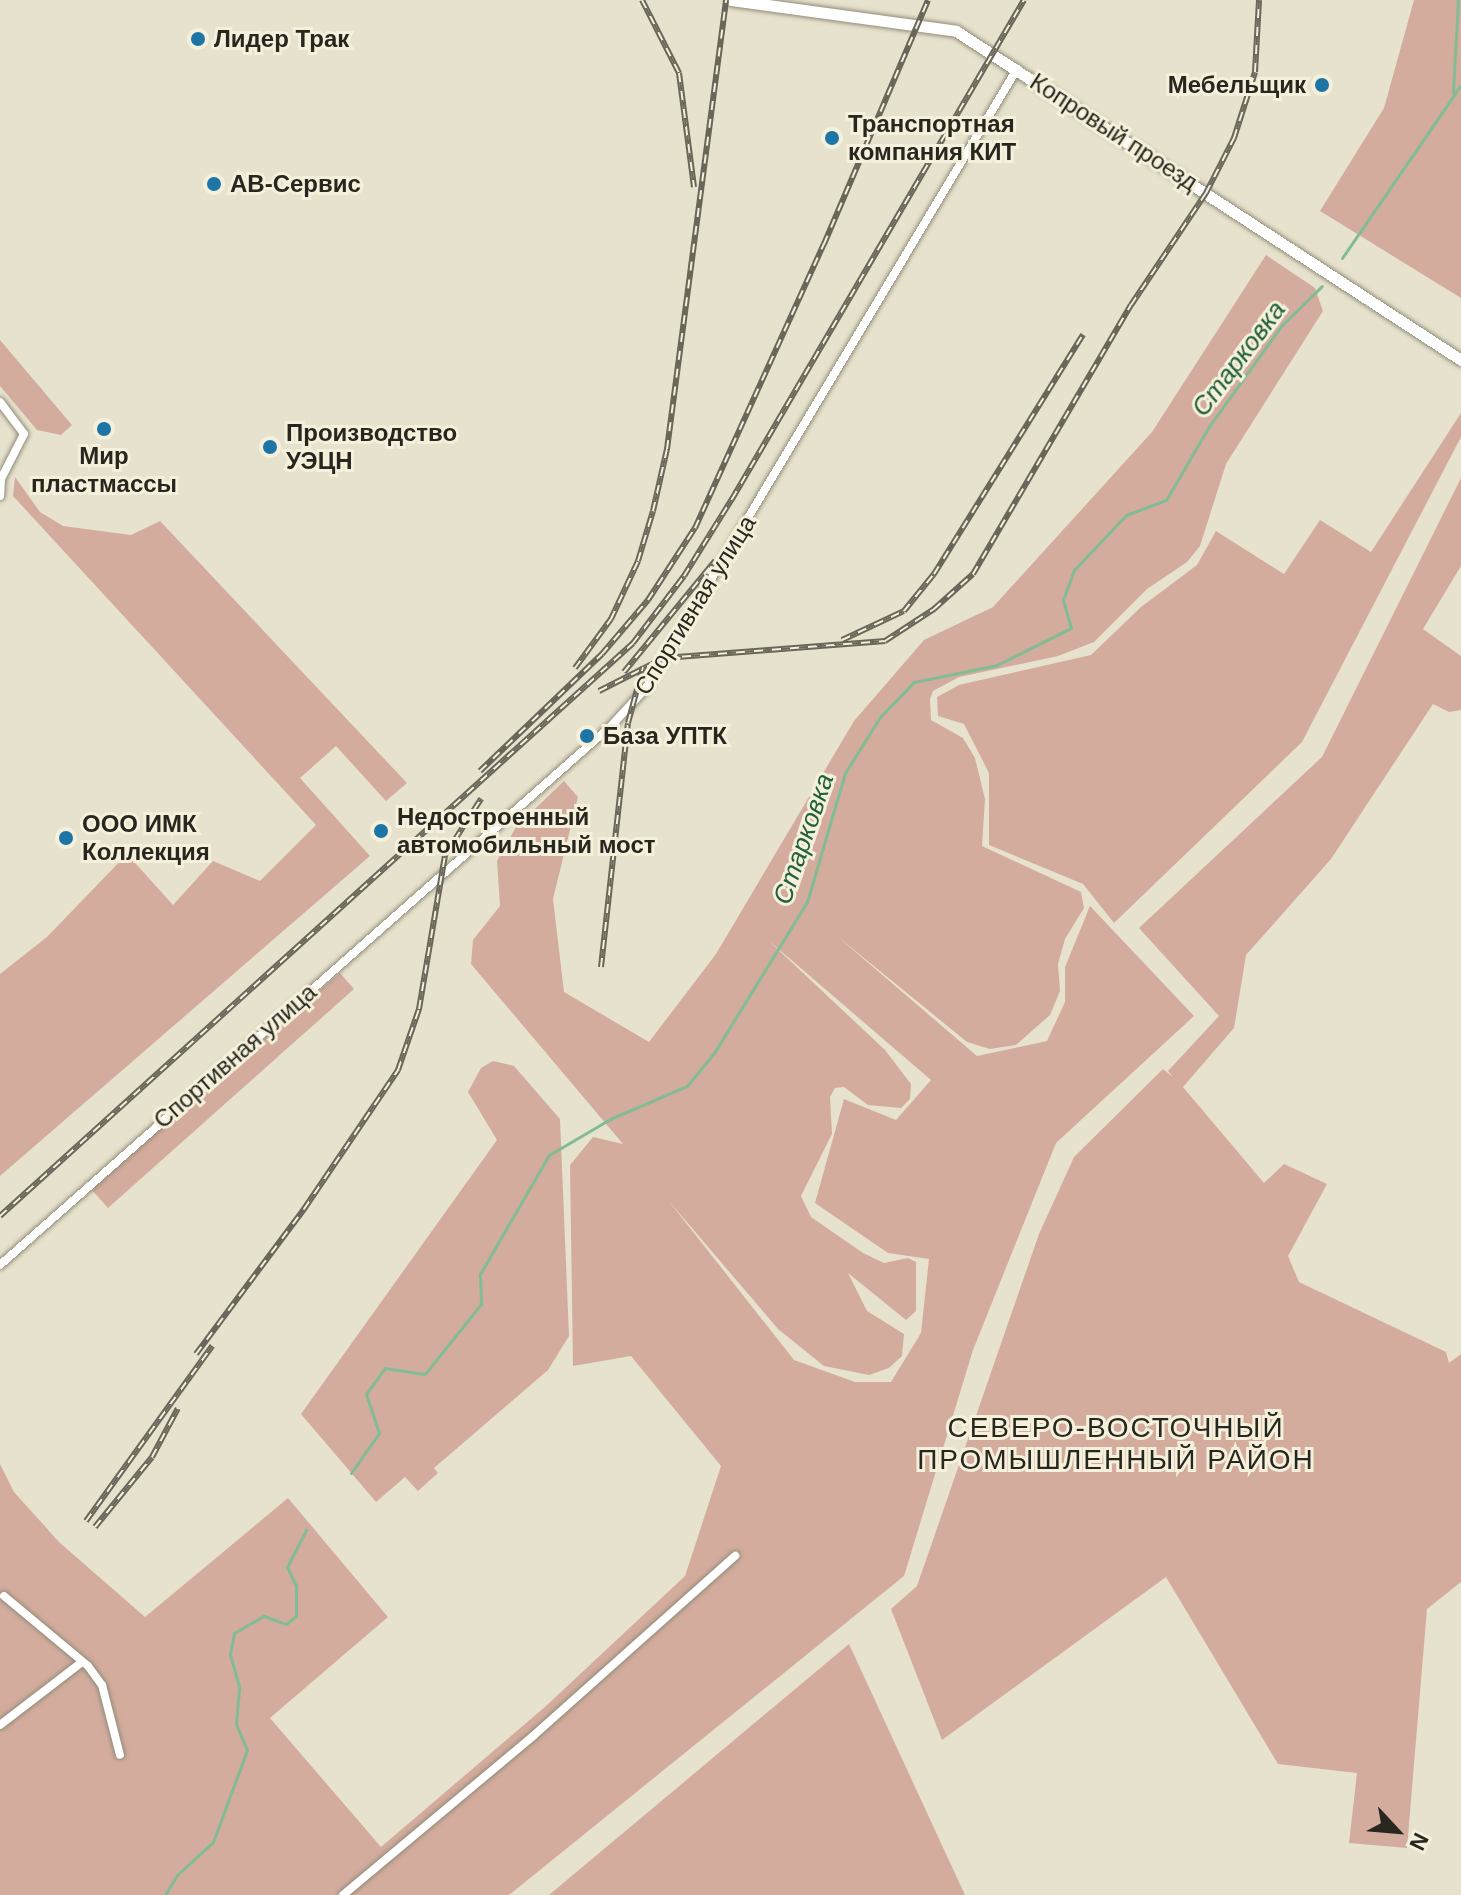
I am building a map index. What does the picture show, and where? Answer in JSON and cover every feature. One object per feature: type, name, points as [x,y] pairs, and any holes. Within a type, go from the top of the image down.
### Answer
[{"type":"main road","name":"Копровый проезд","points":[[731,0],[942,27],[1017,69],[1461,360]]},
{"type":"street","name":"Спортивная улица","points":[[0,1265],[611,726],[646,688],[1017,69]]},
{"type":"street","points":[[0,402],[24,434],[1,479],[0,496]]},
{"type":"street","points":[[343,1895],[533,1736],[735,1556]]},
{"type":"street","points":[[4,1596],[82,1662],[102,1685],[120,1755]]},
{"type":"street","points":[[0,1725],[82,1662]]},
{"type":"shaded area","points":[[1414,0],[1461,0],[1461,298],[1320,211],[1384,108]]},
{"type":"shaded area","points":[[1266,255],[1315,288],[1323,311],[1226,464],[1200,546],[1187,562],[1147,589],[1094,642],[1058,656],[959,677],[933,691],[930,699],[931,720],[963,738],[975,758],[985,799],[982,846],[1081,892],[1084,908],[1065,939],[1058,964],[1060,991],[1050,1015],[1016,1045],[990,1049],[967,1042],[837,936],[977,1056],[1047,1041],[1065,1002],[1065,967],[1090,906],[1194,1016],[1056,1143],[973,1350],[904,1576],[509,1895],[0,1895],[0,1464],[14,1492],[59,1542],[145,1617],[288,1498],[388,1617],[270,1718],[381,1847],[546,1706],[685,1576],[721,1466],[631,1356],[573,1366],[570,1165],[593,1137],[623,1144],[471,964],[473,940],[500,906],[497,861],[516,827],[564,781],[578,797],[553,899],[564,992],[649,1042],[716,954],[854,721],[924,640],[993,607],[1152,432]],"holes":[[[768,940],[931,1080],[896,1120],[844,1099],[815,1203],[888,1253],[929,1259],[921,1333],[891,1382],[855,1382],[794,1360],[668,1200],[778,1329],[824,1366],[869,1375],[889,1368],[902,1356],[904,1334],[867,1311],[848,1273],[906,1320],[916,1311],[916,1262],[908,1258],[884,1263],[863,1253],[811,1217],[801,1196],[832,1134],[830,1097],[835,1088],[844,1087],[868,1105],[901,1108],[910,1099],[911,1084],[885,1050]]]},
{"type":"shaded area","points":[[0,340],[72,425],[61,435],[37,430],[0,386]]},
{"type":"shaded area","points":[[1461,413],[1461,437],[1302,742],[1114,923],[1083,884],[989,845],[989,773],[964,724],[938,716],[937,697],[959,685],[1091,655],[1141,607],[1197,565],[1216,531],[1284,574],[1320,520],[1371,552]]},
{"type":"shaded area","points":[[15,477],[40,512],[63,526],[131,535],[160,521],[407,783],[386,801],[336,746],[300,778],[370,856],[0,1176],[0,974],[47,937],[127,854],[173,905],[213,861],[260,881],[316,825],[13,496]]},
{"type":"shaded area","points":[[1461,478],[1461,566],[1423,629],[1461,656],[1461,710],[1449,712],[1433,704],[1331,859],[1246,955],[1234,1028],[1183,1087],[1264,1183],[1284,1164],[1327,1184],[1288,1256],[1299,1282],[1446,1352],[1449,1363],[1461,1354],[1461,1582],[1427,1609],[1407,1848],[1349,1843],[1357,1773],[1278,1764],[1166,1577],[942,1740],[891,1609],[917,1586],[1039,1234],[1074,1157],[1163,1069],[1173,1077],[1168,1071],[1219,1016],[1139,928],[1322,757]]},
{"type":"shaded area","points":[[340,973],[354,989],[108,1208],[91,1189]]},
{"type":"shaded area","points":[[493,1061],[514,1066],[560,1119],[569,1336],[548,1370],[434,1468],[438,1473],[418,1491],[405,1477],[376,1502],[301,1414],[497,1140],[468,1092],[481,1068]]},
{"type":"shaded area","points":[[849,1644],[965,1895],[549,1895]]},
{"type":"waterway","points":[[1453,92],[1458,0]]},
{"type":"waterway","name":"Старковка","points":[[1342,258],[1461,85]]},
{"type":"waterway","name":"Старковка","points":[[351,1473],[379,1433],[366,1394],[385,1368],[425,1374],[481,1304],[480,1274],[549,1155],[610,1119],[687,1086],[714,1053],[807,902],[845,773],[880,717],[914,682],[997,665],[1071,628],[1063,600],[1074,570],[1126,515],[1166,500],[1208,428],[1281,326],[1322,286]]},
{"type":"waterway","name":"Старковка","points":[[165,1895],[177,1875],[213,1842],[247,1750],[236,1724],[239,1686],[230,1654],[234,1633],[264,1616],[286,1624],[296,1616],[296,1586],[287,1567],[306,1530]]},
{"type":"railway","points":[[642,0],[679,73],[694,187]]},
{"type":"railway","points":[[575,668],[611,619],[638,561],[653,511],[667,449],[726,0]]},
{"type":"railway","points":[[480,771],[602,654],[648,600],[695,528],[824,244],[928,0]]},
{"type":"railway","points":[[0,1216],[633,643],[684,576],[732,499],[1024,0]]},
{"type":"railway","points":[[599,691],[664,658],[885,641],[934,609],[973,574],[1131,305],[1206,193],[1234,138],[1255,72],[1259,0]]},
{"type":"railway","points":[[842,640],[904,611],[934,574],[1083,335]]},
{"type":"railway","points":[[624,672],[715,561]]},
{"type":"railway","points":[[601,967],[628,723],[643,667]]},
{"type":"railway","points":[[196,1354],[304,1209],[398,1070],[419,1009],[445,855],[481,799]]},
{"type":"railway","points":[[86,1521],[212,1346]]},
{"type":"railway","points":[[95,1527],[152,1457],[178,1408]]},
{"type":"place","name":"Лидер Трак","points":[[198,39]]},
{"type":"place","name":"Мебельщик","points":[[1322,85]]},
{"type":"place","name":"Транспортная компания КИТ","points":[[832,138]]},
{"type":"place","name":"АВ-Сервис","points":[[214,184]]},
{"type":"place","name":"Мир пластмассы","points":[[104,429]]},
{"type":"place","name":"Производство УЭЦН","points":[[270,447]]},
{"type":"place","name":"База УПТК","points":[[587,736]]},
{"type":"place","name":"Недостроенный автомобильный мост","points":[[381,831]]},
{"type":"place","name":"ООО ИМК Коллекция","points":[[66,838]]},
{"type":"district","name":"СЕВЕРО-ВОСТОЧНЫЙ ПРОМЫШЛЕННЫЙ РАЙОН","points":[[1116,1444]]}]
